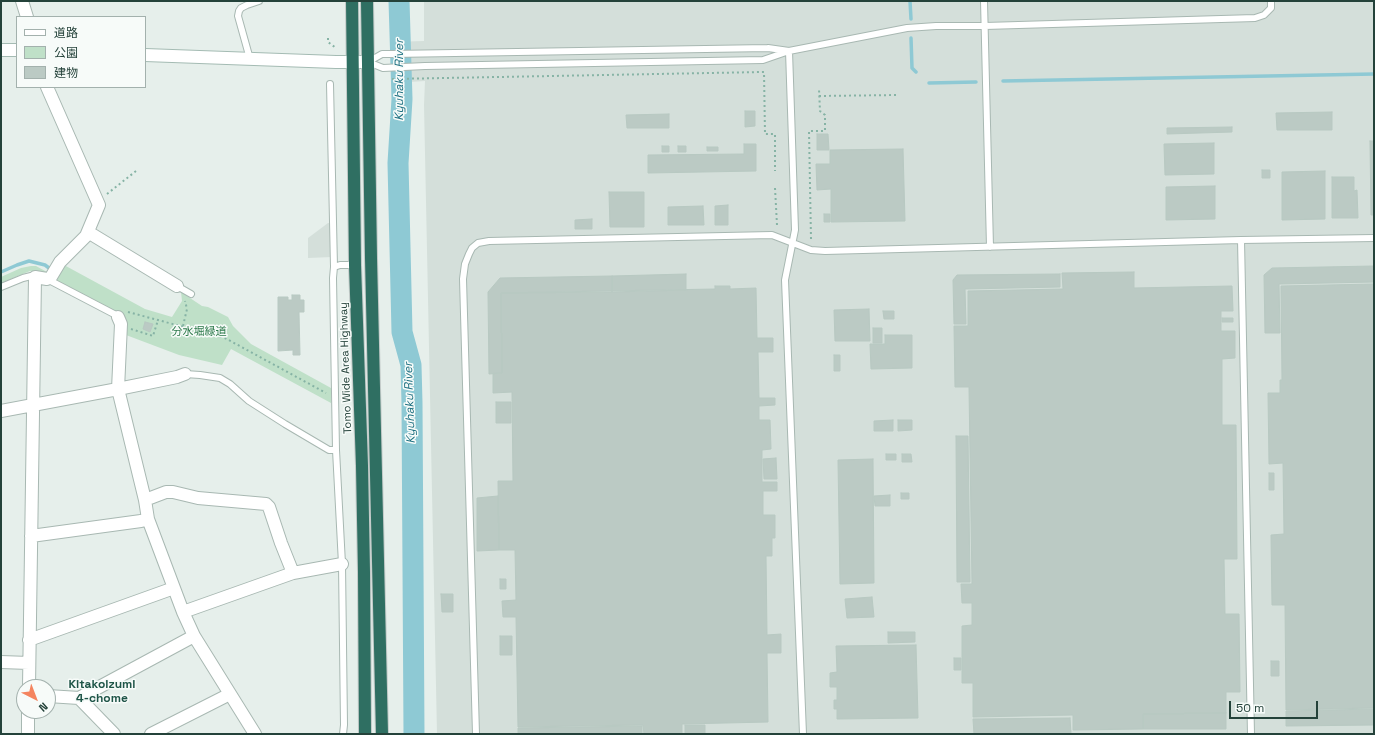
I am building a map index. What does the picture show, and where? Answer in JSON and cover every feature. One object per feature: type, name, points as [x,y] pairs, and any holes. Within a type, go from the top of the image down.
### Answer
[{"type":"highway","name":"Tomo Wide Area Highway","points":[[352,1],[355,265],[362,466],[365,734]]},
{"type":"highway","points":[[367,1],[371,258],[382,734]]},
{"type":"street","points":[[22,1],[27,16]]},
{"type":"street","points":[[1,50],[16,50]]},
{"type":"street","points":[[146,55],[368,62]]},
{"type":"street","points":[[28,679],[33,406],[41,278],[51,277],[63,259],[82,240],[88,232],[99,205],[99,202],[47,88]]},
{"type":"street","points":[[88,232],[180,287]]},
{"type":"street","points":[[122,318],[118,389],[145,500],[148,519],[183,612],[194,636],[256,734]]},
{"type":"street","points":[[1,411],[118,389],[185,374]]},
{"type":"street","points":[[145,500],[166,492],[173,492],[198,498],[266,504],[269,507],[293,573]]},
{"type":"street","points":[[31,536],[148,519]]},
{"type":"street","points":[[183,612],[293,573],[342,564]]},
{"type":"street","points":[[29,640],[174,588]]},
{"type":"street","points":[[56,697],[79,698],[194,636]]},
{"type":"street","points":[[1,662],[29,663]]},
{"type":"street","points":[[151,734],[230,694]]},
{"type":"street","points":[[79,698],[114,734]]},
{"type":"street","points":[[28,719],[28,734]]},
{"type":"lane","points":[[250,59],[238,16],[241,8],[259,1]]},
{"type":"lane","points":[[984,1],[990,247]]},
{"type":"lane","points":[[368,62],[383,68],[392,68],[425,66],[763,60],[789,51],[907,28],[1255,18],[1264,15],[1271,8],[1272,1]]},
{"type":"lane","points":[[237,2],[241,8]]},
{"type":"lane","points":[[368,62],[382,54],[768,48],[789,51]]},
{"type":"lane","points":[[789,51],[795,230],[785,280],[803,734]]},
{"type":"lane","points":[[330,84],[336,450],[342,564],[343,734]]},
{"type":"lane","points":[[476,734],[463,279],[464,264],[472,248],[478,243],[489,241],[772,235],[792,244],[811,250],[825,251],[1374,238]]},
{"type":"lane","points":[[1241,240],[1251,734]]},
{"type":"lane","points":[[334,267],[340,265],[355,265]]},
{"type":"lane","points":[[1,287],[31,276],[41,278],[122,318]]},
{"type":"lane","points":[[180,287],[191,294]]},
{"type":"lane","points":[[185,374],[220,378],[230,384],[249,401],[284,424],[330,450],[336,450]]},
{"type":"path","points":[[328,38],[328,42],[336,48]]},
{"type":"path","points":[[392,78],[425,79],[764,72],[764,134],[775,134],[775,172]]},
{"type":"path","points":[[811,239],[808,131],[825,131],[825,115],[820,111],[819,89]]},
{"type":"path","points":[[819,96],[899,95]]},
{"type":"path","points":[[99,202],[136,170]]},
{"type":"path","points":[[775,188],[777,225]]},
{"type":"path","points":[[180,287],[187,310],[183,326]]},
{"type":"path","points":[[122,318],[153,336],[158,320]]},
{"type":"path","points":[[122,318],[158,320],[225,338],[331,395]]},
{"type":"shaded area","points":[[424,1],[1374,1],[1374,734],[437,734],[424,105],[425,81],[393,83],[392,42],[424,41]]},
{"type":"shaded area","points":[[328,223],[331,223],[332,257],[308,258],[308,238]]},
{"type":"green space","name":"分水堀緑道","points":[[64,265],[145,309],[172,317],[182,301],[181,292],[202,306],[208,307],[228,317],[233,326],[251,344],[331,388],[331,403],[231,349],[222,365],[179,355],[126,335],[125,317],[123,315],[56,281],[56,274]]},
{"type":"green space","points":[[36,266],[47,272],[46,274],[30,271],[1,283],[1,277],[21,268]]},
{"type":"building","points":[[745,111],[755,111],[755,126],[745,127]]},
{"type":"building","points":[[1332,112],[1332,130],[1277,130],[1276,113]]},
{"type":"building","points":[[669,114],[669,128],[627,128],[626,115]]},
{"type":"building","points":[[1232,127],[1232,132],[1167,134],[1167,128]]},
{"type":"building","points":[[817,134],[828,134],[829,150],[817,150]]},
{"type":"building","points":[[1370,141],[1374,141],[1374,215],[1371,215]]},
{"type":"building","points":[[1214,143],[1214,174],[1165,175],[1164,144]]},
{"type":"building","points":[[744,144],[756,144],[756,171],[648,173],[648,155],[744,154]]},
{"type":"building","points":[[662,146],[669,146],[669,152],[662,152]]},
{"type":"building","points":[[678,146],[686,146],[686,152],[678,152]]},
{"type":"building","points":[[707,147],[718,147],[718,151],[707,151]]},
{"type":"building","points":[[903,149],[905,221],[831,222],[831,189],[817,190],[816,164],[830,164],[830,150]]},
{"type":"building","points":[[1262,170],[1270,170],[1270,178],[1262,178]]},
{"type":"building","points":[[1325,171],[1325,219],[1282,220],[1282,172]]},
{"type":"building","points":[[1332,177],[1354,177],[1354,191],[1357,190],[1358,218],[1332,218]]},
{"type":"building","points":[[1215,186],[1215,219],[1166,220],[1166,187]]},
{"type":"building","points":[[609,192],[644,192],[644,227],[610,227]]},
{"type":"building","points":[[728,205],[728,225],[715,225],[715,206]]},
{"type":"building","points":[[703,206],[704,225],[668,225],[668,207]]},
{"type":"building","points":[[824,214],[830,214],[830,222],[824,222]]},
{"type":"building","points":[[592,219],[592,229],[575,229],[575,220]]},
{"type":"building","points":[[1374,266],[1374,282],[1279,284],[1280,333],[1265,333],[1264,275],[1272,268]]},
{"type":"building","points":[[1134,272],[1134,288],[1232,286],[1233,311],[1221,311],[1221,331],[1235,331],[1235,358],[1222,359],[1222,425],[1236,425],[1237,559],[1224,559],[1225,614],[1239,614],[1240,692],[1226,692],[1226,713],[1143,714],[1143,729],[1073,730],[1073,715],[973,717],[973,683],[962,683],[962,626],[972,625],[972,603],[962,603],[961,584],[972,584],[969,387],[955,387],[954,326],[968,326],[968,291],[1063,289],[1062,273]]},
{"type":"building","points":[[686,274],[686,290],[612,292],[612,276]]},
{"type":"building","points":[[1060,274],[1060,287],[965,289],[966,324],[954,324],[953,280],[957,275]]},
{"type":"building","points":[[612,276],[612,292],[501,293],[502,373],[489,374],[488,292],[500,278]]},
{"type":"building","points":[[1374,284],[1374,708],[1286,710],[1285,605],[1272,605],[1271,535],[1284,534],[1283,463],[1269,464],[1268,393],[1280,393],[1280,380],[1282,380],[1281,286]]},
{"type":"building","points":[[715,286],[730,286],[730,289],[756,288],[757,338],[773,338],[773,352],[758,352],[759,398],[775,398],[775,405],[759,406],[759,420],[770,420],[771,449],[762,450],[762,482],[777,482],[777,491],[763,491],[763,515],[775,515],[775,538],[772,538],[772,556],[766,556],[767,635],[781,634],[781,653],[767,653],[768,722],[682,724],[682,734],[644,734],[643,725],[518,727],[516,617],[503,617],[502,601],[516,600],[515,550],[499,550],[498,481],[513,481],[512,392],[493,393],[493,373],[502,373],[501,293],[715,289]]},
{"type":"building","points":[[292,295],[300,295],[300,300],[304,300],[304,312],[299,312],[300,355],[293,355],[293,350],[278,351],[278,297],[288,297],[288,300],[292,300]]},
{"type":"building","points":[[869,309],[870,341],[835,341],[834,310]]},
{"type":"building","points":[[883,311],[894,311],[894,319],[884,319]]},
{"type":"building","points":[[1222,318],[1233,318],[1233,322],[1222,322]]},
{"type":"building","points":[[145,322],[153,324],[150,332],[143,329]]},
{"type":"building","points":[[873,328],[882,328],[882,343],[873,343]]},
{"type":"building","points":[[885,335],[912,335],[912,368],[871,369],[870,344],[885,344]]},
{"type":"building","points":[[834,355],[840,355],[840,371],[834,371]]},
{"type":"building","points":[[496,402],[511,402],[511,423],[496,423]]},
{"type":"building","points":[[893,420],[893,431],[874,431],[874,421]]},
{"type":"building","points":[[898,420],[912,420],[912,430],[898,431]]},
{"type":"building","points":[[956,436],[968,436],[970,582],[957,582]]},
{"type":"building","points":[[886,454],[896,454],[896,460],[886,460]]},
{"type":"building","points":[[902,454],[911,454],[912,462],[902,462]]},
{"type":"building","points":[[776,458],[777,479],[764,479],[763,459]]},
{"type":"building","points":[[873,459],[874,583],[840,584],[838,460]]},
{"type":"building","points":[[1269,473],[1274,473],[1274,490],[1269,490]]},
{"type":"building","points":[[901,493],[909,493],[909,499],[901,499]]},
{"type":"building","points":[[890,495],[890,506],[875,506],[874,496]]},
{"type":"building","points":[[498,496],[499,550],[477,551],[477,498]]},
{"type":"building","points":[[500,579],[506,579],[506,589],[500,589]]},
{"type":"building","points":[[441,594],[453,594],[453,612],[442,612]]},
{"type":"building","points":[[872,597],[874,617],[847,618],[845,599]]},
{"type":"building","points":[[888,632],[915,632],[915,642],[888,643]]},
{"type":"building","points":[[500,636],[512,636],[512,655],[500,655]]},
{"type":"building","points":[[916,645],[918,718],[837,719],[837,709],[834,709],[834,700],[837,700],[837,687],[830,687],[830,673],[837,672],[836,646]]},
{"type":"building","points":[[954,658],[961,658],[961,670],[954,670]]},
{"type":"building","points":[[1271,661],[1279,661],[1279,676],[1271,676]]},
{"type":"building","points":[[1374,709],[1374,725],[1286,726],[1286,711]]},
{"type":"building","points":[[1226,713],[1226,729],[1143,729],[1143,714]]},
{"type":"building","points":[[1070,718],[1071,734],[974,734],[973,719]]},
{"type":"building","points":[[685,725],[705,725],[705,734],[685,734]]},
{"type":"building","points":[[642,726],[642,734],[518,734],[518,728]]},
{"type":"waterway","name":"Kyuhaku River","points":[[399,1],[402,99],[398,163],[402,332],[411,365],[412,403],[414,734]]},
{"type":"waterway","points":[[910,1],[911,19]]},
{"type":"waterway","points":[[911,38],[912,68],[916,72]]},
{"type":"waterway","points":[[1003,81],[1374,74]]},
{"type":"waterway","points":[[929,83],[976,82]]},
{"type":"waterway","points":[[1,272],[29,261],[45,265],[49,268]]},
{"type":"district","name":"Kitakoizumi 4-chome","points":[[102,692]]}]
